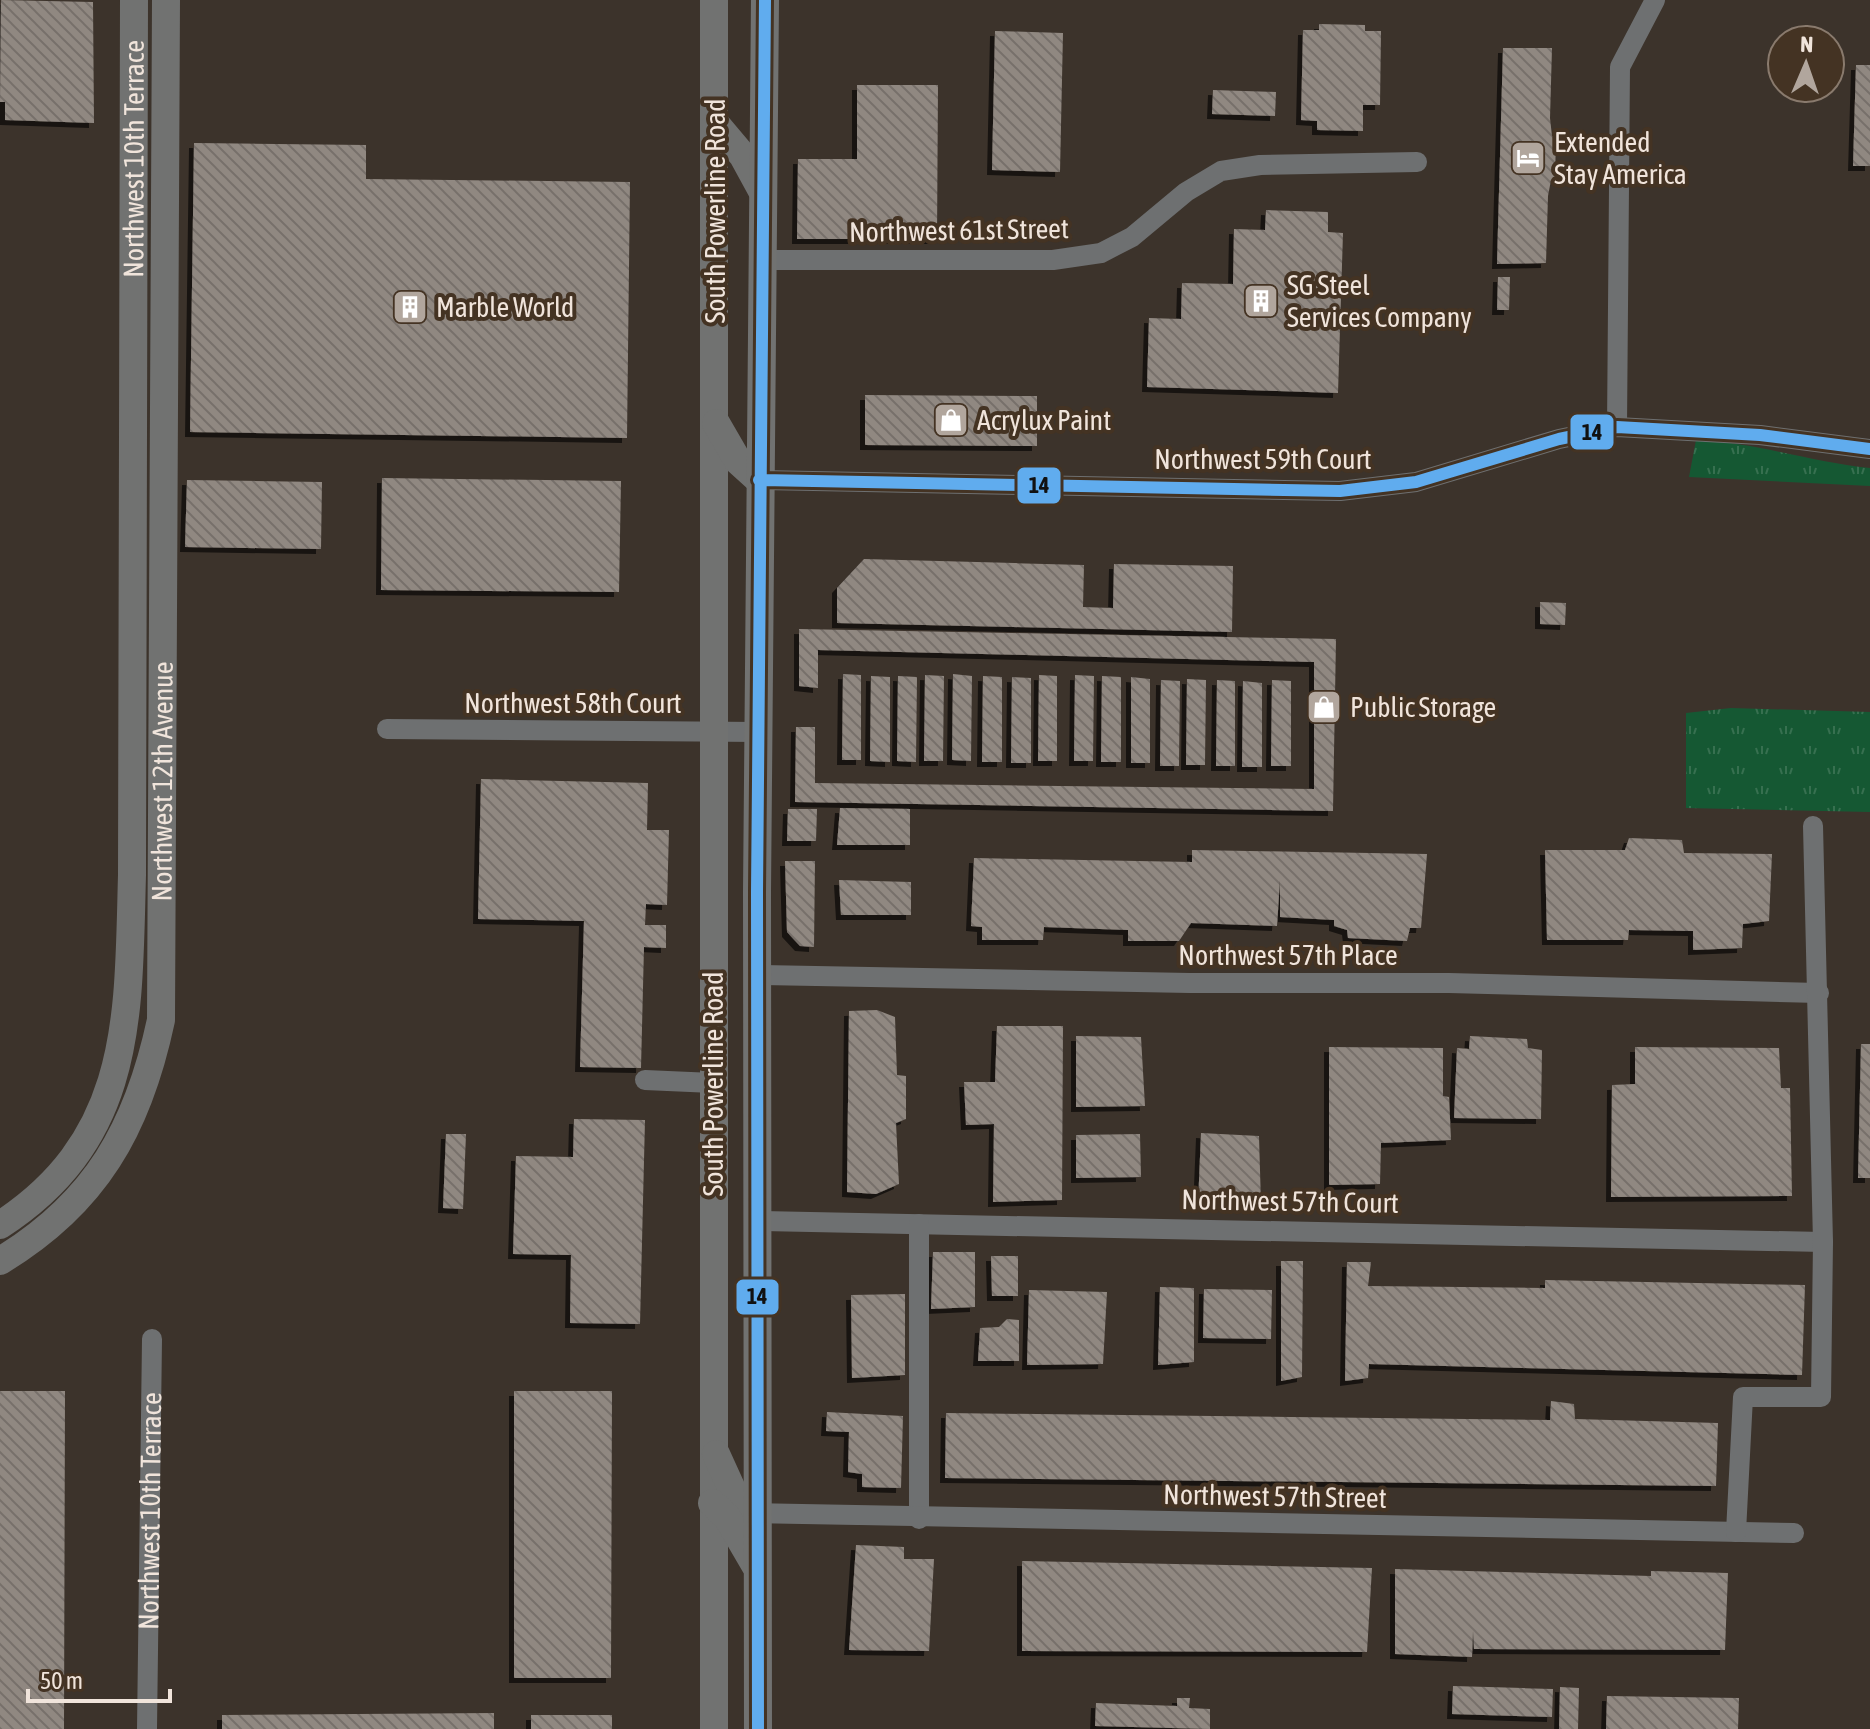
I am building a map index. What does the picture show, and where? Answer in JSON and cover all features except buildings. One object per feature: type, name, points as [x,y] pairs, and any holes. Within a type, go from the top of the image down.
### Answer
[{"type":"main road","name":"Northwest 10th Terrace","points":[[132,316],[134,0]]},
{"type":"main road","name":"Northwest 10th Terrace","points":[[163,244],[166,0]]},
{"type":"main road","name":"South Powerline Road","points":[[714,0],[711,1442],[714,1729]]},
{"type":"main road","name":"South Powerline Road","points":[[758,1729],[755,1513],[759,480],[765,0]]},
{"type":"main road","points":[[716,124],[743,156],[764,193]]},
{"type":"main road","points":[[133,139],[165,139]]},
{"type":"main road","name":"Northwest 12th Avenue","points":[[0,1261],[49,1229],[74,1205],[115,1151],[145,1086],[161,1020],[163,244]]},
{"type":"main road","name":"Northwest 12th Avenue","points":[[0,1225],[27,1205],[70,1159],[88,1133],[115,1077],[127,1014],[132,875],[132,316]]},
{"type":"main road","points":[[715,430],[738,461],[759,480],[739,490],[715,523]]},
{"type":"main road","points":[[132,875],[163,875]]},
{"type":"main road","points":[[713,1188],[742,1215],[757,1221]]},
{"type":"main road","points":[[711,1442],[736,1498],[755,1513]]},
{"type":"main road","points":[[712,1503],[727,1517],[755,1566]]},
{"type":"street","points":[[1617,427],[1620,67],[1655,0]]},
{"type":"street","name":"Northwest 61st Street","points":[[763,260],[1053,260],[1101,253],[1132,237],[1186,192],[1221,171],[1260,165],[1417,162]]},
{"type":"street","name":"Northwest 59th Court","points":[[759,480],[1340,491],[1416,482],[1559,439],[1617,427],[1760,435],[1865,448]]},
{"type":"street","name":"Northwest 58th Court","points":[[387,729],[759,732]]},
{"type":"street","points":[[1736,1532],[1743,1397],[1821,1397],[1823,1242],[1813,826]]},
{"type":"street","name":"Northwest 57th Place","points":[[757,975],[1190,983],[1449,983],[1819,993]]},
{"type":"street","points":[[645,1080],[713,1083]]},
{"type":"street","name":"Northwest 57th Court","points":[[757,1221],[1823,1242]]},
{"type":"street","points":[[919,1224],[919,1519]]},
{"type":"street","name":"Northwest 10th Terrace","points":[[147,1729],[152,1339]]},
{"type":"street","name":"Northwest 57th Street","points":[[755,1513],[919,1519],[1794,1533]]},
{"type":"green space","points":[[1696,440],[1740,444],[1870,468],[1870,486],[1689,477]]},
{"type":"green space","points":[[1731,708],[1870,712],[1870,812],[1686,808],[1686,713]]},
{"type":"transit line","name":"14","points":[[758,1729],[757,892],[765,0]]},
{"type":"transit line","name":"14","points":[[759,480],[1340,491],[1416,482],[1559,439],[1617,427],[1760,435],[1870,449]]},
{"type":"place","name":"Extended Stay America","points":[[1528,158]]},
{"type":"place","name":"SG Steel Services Company","points":[[1261,301]]},
{"type":"place","name":"Marble World","points":[[410,307]]},
{"type":"place","name":"Acrylux Paint","points":[[951,420]]},
{"type":"place","name":"Public Storage","points":[[1324,707]]}]
